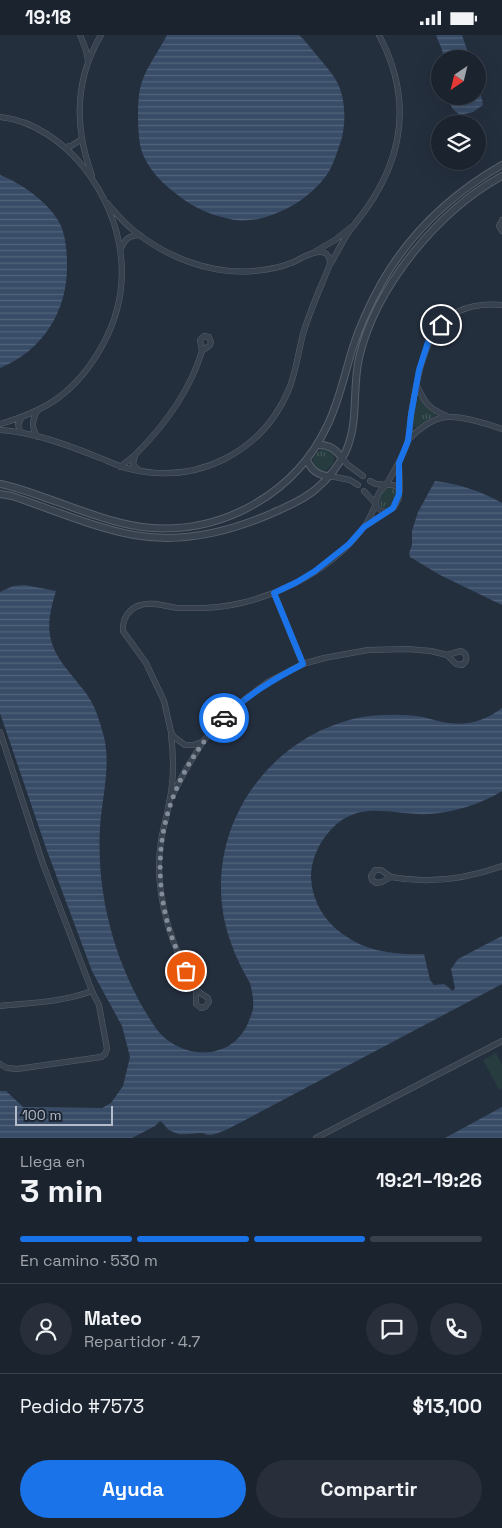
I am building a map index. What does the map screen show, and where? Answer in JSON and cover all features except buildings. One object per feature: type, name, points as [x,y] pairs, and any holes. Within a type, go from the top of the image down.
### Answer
[{"type":"street","points":[[80,35],[88,62]]},
{"type":"street","points":[[93,179],[82,139],[79,107],[88,62],[101,35]]},
{"type":"street","points":[[0,430],[22,433],[88,453],[120,467],[140,471],[175,473],[189,472],[219,462],[256,438],[274,415],[289,389],[304,332],[330,264],[346,236],[368,208],[384,179],[394,155],[398,137],[400,105],[398,89],[390,58],[379,35]]},
{"type":"street","points":[[0,117],[16,119],[39,130],[66,147],[93,179],[107,203],[117,231],[122,287],[117,309],[106,339],[92,363],[76,382],[58,398],[38,410],[22,418],[0,424]]},
{"type":"street","points":[[66,147],[72,146],[82,139]]},
{"type":"street","points":[[77,158],[85,153]]},
{"type":"street","points":[[0,484],[19,488],[106,519],[152,528],[190,527],[209,523],[248,509],[276,490],[297,471],[318,445],[338,401],[354,344],[365,317],[382,282],[394,264],[440,209],[486,174],[502,165]]},
{"type":"street","points":[[0,494],[12,496],[110,530],[159,538],[221,531],[264,517],[310,494],[330,476],[342,458],[350,439],[354,424],[356,377],[359,358],[373,319],[401,269],[427,235],[442,220],[478,191],[502,175]]},
{"type":"street","points":[[107,203],[127,224],[159,248],[188,262],[211,269],[253,271],[271,269],[289,264],[319,251],[327,254],[330,264]]},
{"type":"street","points":[[502,220],[499,227],[502,231]]},
{"type":"street","points":[[117,231],[120,227],[127,224]]},
{"type":"street","points":[[314,253],[354,225]]},
{"type":"street","points":[[120,249],[126,239],[131,236],[140,235]]},
{"type":"street","points":[[196,990],[186,971],[168,926],[162,895],[161,842],[174,768],[171,732],[164,701],[146,663],[123,631],[122,625],[129,612],[142,604],[179,608],[206,607],[228,605],[274,593],[315,571],[349,544],[364,527],[376,504],[380,491],[386,485],[399,463],[408,441],[419,370],[424,353],[433,335],[452,315],[464,309],[491,304],[502,305]]},
{"type":"street","points":[[120,467],[135,455],[159,430],[174,409],[194,372],[202,351]]},
{"type":"street","points":[[417,386],[423,399],[435,411],[447,417],[466,419],[502,429]]},
{"type":"street","points":[[38,410],[32,426],[39,438]]},
{"type":"street","points":[[408,441],[424,427],[447,417]]},
{"type":"street","points":[[22,418],[18,425],[22,433]]},
{"type":"street","points":[[318,445],[329,446],[363,476]]},
{"type":"street","points":[[135,455],[133,465],[140,471]]},
{"type":"street","points":[[307,460],[315,472],[325,476],[350,480],[358,485]]},
{"type":"street","points":[[364,527],[390,511],[397,501],[400,491],[399,463]]},
{"type":"street","points":[[350,480],[356,471]]},
{"type":"street","points":[[370,481],[376,484],[396,487],[400,491]]},
{"type":"street","points":[[364,491],[380,510],[384,512],[390,511]]},
{"type":"street","points":[[274,593],[303,664]]},
{"type":"street","points":[[169,803],[202,742],[240,703],[268,683],[303,664],[368,650],[407,649],[431,651],[447,655]]},
{"type":"street","points":[[0,732],[42,864],[99,1005],[107,1049],[105,1054],[100,1057],[17,1069],[8,1068],[0,1064]]},
{"type":"street","points":[[171,732],[184,745],[202,742]]},
{"type":"street","points":[[391,877],[432,881],[478,874],[502,866]]},
{"type":"street","points":[[0,1006],[64,999],[92,991]]},
{"type":"street","points":[[316,1138],[502,1041]]},
{"type":"green space","points":[[416,397],[420,398],[426,407],[436,413],[436,415],[416,428],[412,425]]},
{"type":"green space","points":[[323,448],[330,450],[334,454],[334,459],[332,465],[323,471],[317,470],[312,463],[316,454]]},
{"type":"green space","points":[[392,487],[396,488],[397,491],[394,502],[388,507],[381,507],[380,500],[382,494]]},
{"type":"green space","points":[[496,1053],[502,1065],[502,1088],[499,1090],[483,1060]]},
{"type":"water","points":[[167,35],[299,35],[301,37],[335,78],[344,104],[344,127],[335,157],[328,173],[310,193],[298,202],[271,215],[257,219],[230,219],[209,213],[185,200],[151,169],[141,149],[139,96],[140,88],[150,64]]},
{"type":"water","points":[[436,35],[462,35],[467,50],[442,50]]},
{"type":"water","points":[[451,105],[483,105],[473,112],[461,115]]},
{"type":"water","points":[[0,175],[17,183],[33,194],[54,215],[65,238],[67,267],[66,284],[62,299],[57,314],[49,328],[28,351],[15,361],[0,368]]},
{"type":"water","points":[[435,481],[470,489],[502,503],[502,605],[440,575],[410,557],[412,531],[418,512]]},
{"type":"water","points":[[25,585],[56,591],[50,617],[50,637],[64,666],[89,697],[104,737],[107,759],[100,827],[100,853],[101,880],[105,906],[119,957],[129,981],[141,1005],[155,1027],[165,1038],[177,1046],[190,1051],[204,1052],[217,1051],[230,1045],[240,1036],[251,1016],[253,1002],[250,983],[232,946],[223,915],[222,872],[227,840],[239,811],[256,784],[277,760],[302,741],[331,726],[363,717],[408,715],[456,724],[480,720],[502,708],[502,791],[477,803],[439,813],[416,814],[376,811],[351,815],[339,822],[324,838],[314,858],[311,874],[316,901],[330,923],[353,941],[372,949],[392,953],[424,954],[430,980],[434,985],[444,984],[453,991],[455,988],[451,969],[458,959],[502,936],[502,984],[235,1126],[218,1133],[209,1135],[201,1133],[178,1134],[169,1130],[160,1121],[155,1126],[132,1138],[0,1138],[0,1091],[6,1091],[23,1107],[102,1108],[111,1103],[123,1086],[130,1057],[122,1026],[92,971],[46,848],[0,713],[0,592],[13,586]]},
{"type":"water","points":[[502,1107],[502,1138],[445,1138]]},
{"type":"way so far","points":[[186,971],[168,926],[164,909],[160,881],[161,842],[169,803],[178,783],[202,742],[224,718]]},
{"type":"route","points":[[224,718],[252,693],[303,664],[274,593],[315,571],[349,544],[364,527],[390,511],[397,501],[400,491],[399,463],[408,441],[419,370],[428,342],[441,325]]}]
